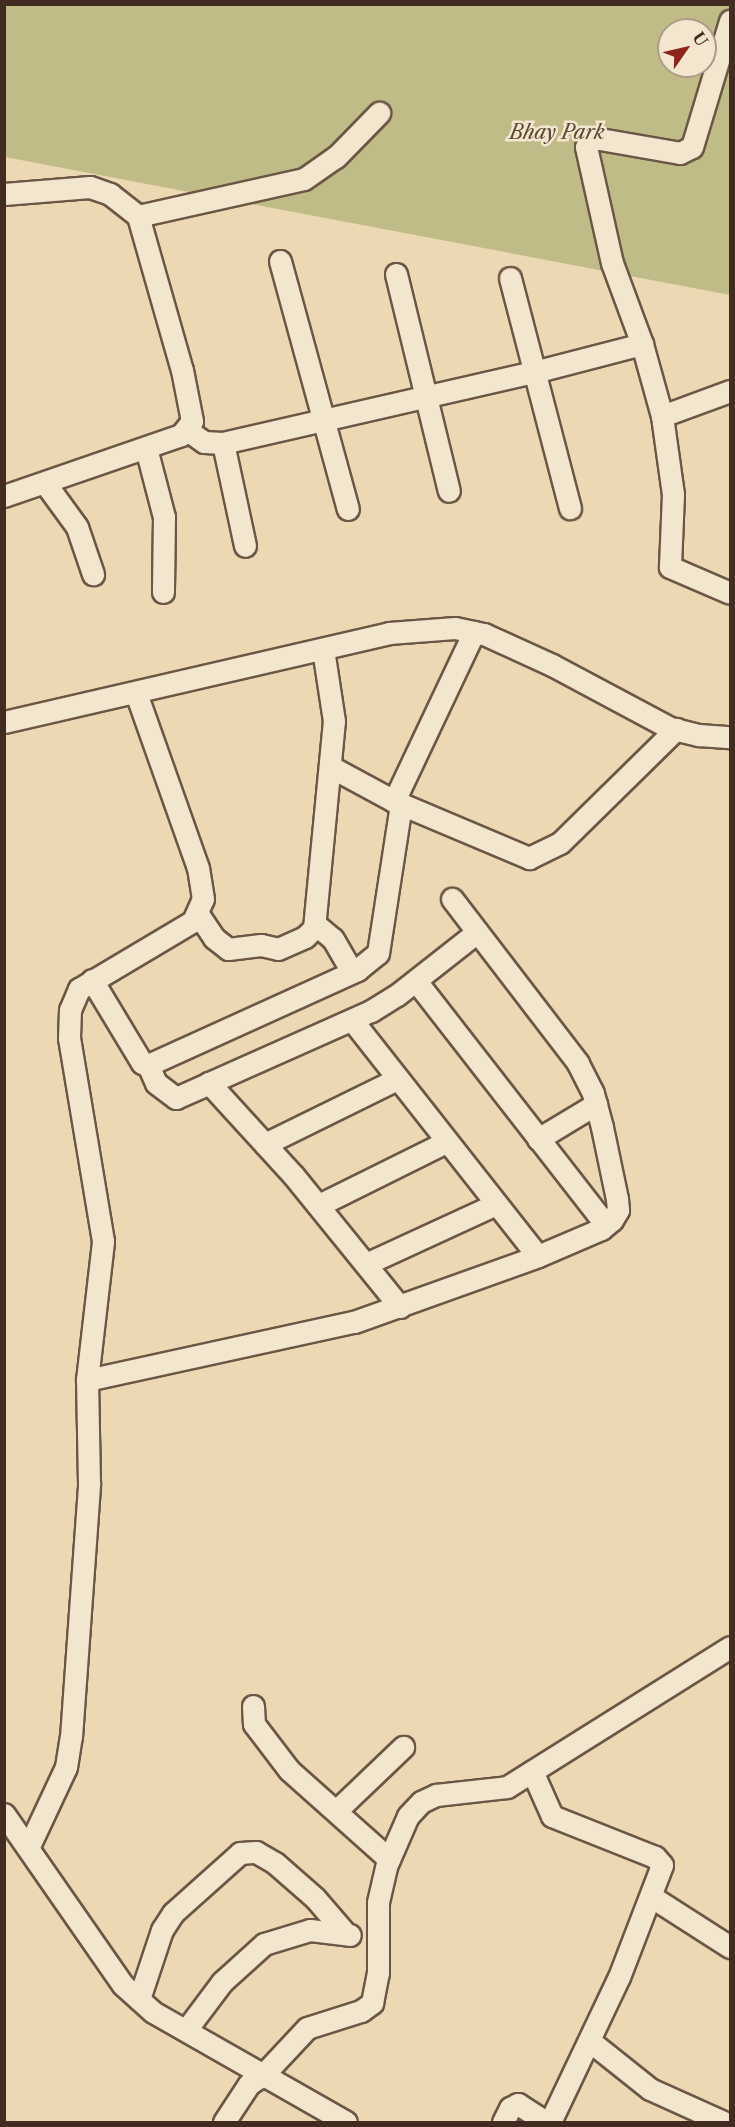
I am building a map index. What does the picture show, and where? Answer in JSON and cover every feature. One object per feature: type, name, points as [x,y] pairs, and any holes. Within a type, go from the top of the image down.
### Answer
[{"type":"street","points":[[730,21],[692,147],[680,153],[594,138],[586,147],[612,263],[642,344],[662,416],[674,500],[670,567],[730,592]]},
{"type":"street","points":[[138,216],[304,179],[336,157],[379,113]]},
{"type":"street","points":[[4,194],[90,187],[110,194],[138,216],[186,389],[192,421],[186,430],[146,448],[4,496]]},
{"type":"street","points":[[280,261],[348,509]]},
{"type":"street","points":[[396,274],[449,490]]},
{"type":"street","points":[[510,278],[570,508]]},
{"type":"street","points":[[186,430],[204,442],[223,443],[323,422],[642,344]]},
{"type":"street","points":[[662,416],[730,392]]},
{"type":"street","points":[[223,443],[245,546]]},
{"type":"street","points":[[146,448],[164,517],[163,592]]},
{"type":"street","points":[[45,483],[77,527],[93,574]]},
{"type":"street","points":[[4,722],[426,627],[474,632],[552,665],[638,714],[676,729],[730,737]]},
{"type":"street","points":[[92,980],[142,1063],[148,1065],[352,972],[378,953],[398,803],[474,632]]},
{"type":"street","points":[[198,914],[214,938],[228,949],[261,945],[278,950],[305,937],[315,924],[334,721],[323,649]]},
{"type":"street","points":[[29,1846],[66,1767],[71,1737],[88,1483],[87,1380],[103,1241],[69,1020],[72,998],[92,980],[193,921],[203,898],[198,868],[136,693]]},
{"type":"street","points":[[331,767],[398,803],[511,853],[537,856],[560,843],[676,729]]},
{"type":"street","points":[[87,1380],[354,1322],[538,1256],[606,1225],[618,1210],[596,1104],[578,1063],[452,899]]},
{"type":"street","points":[[315,924],[333,939],[352,972]]},
{"type":"street","points":[[148,1065],[156,1083],[176,1098],[352,1020],[416,981],[477,932]]},
{"type":"street","points":[[416,981],[606,1225]]},
{"type":"street","points":[[352,1020],[538,1256]]},
{"type":"street","points":[[265,1144],[397,1079]]},
{"type":"street","points":[[209,1083],[319,1205],[368,1263],[400,1307]]},
{"type":"street","points":[[538,1139],[596,1104]]},
{"type":"street","points":[[319,1205],[446,1142]]},
{"type":"street","points":[[368,1263],[496,1204]]},
{"type":"street","points":[[224,2122],[249,2084],[264,2074],[307,2028],[362,2010],[372,2003],[378,1973],[376,1940],[378,1902],[389,1859],[408,1816],[428,1798],[507,1787],[730,1647]]},
{"type":"street","points":[[253,1706],[254,1724],[269,1748],[289,1770],[389,1859]]},
{"type":"street","points":[[336,1811],[403,1747]]},
{"type":"street","points":[[503,2122],[510,2108],[518,2104],[544,2121],[551,2120],[591,2042],[652,1897],[662,1865],[659,1860],[552,1816],[532,1771]]},
{"type":"street","points":[[4,1814],[29,1846],[123,1985],[139,2000],[153,2012],[346,2122]]},
{"type":"street","points":[[139,2000],[162,1930],[173,1912],[240,1853],[256,1852],[275,1863],[315,1898],[346,1934]]},
{"type":"street","points":[[652,1897],[730,1947]]},
{"type":"street","points":[[186,2030],[222,1982],[264,1944],[310,1930],[376,1940]]},
{"type":"street","points":[[591,2042],[657,2093],[723,2122]]},
{"type":"green space","name":"Bhay Park","points":[[4,5],[730,5],[730,295],[5,157]]}]
